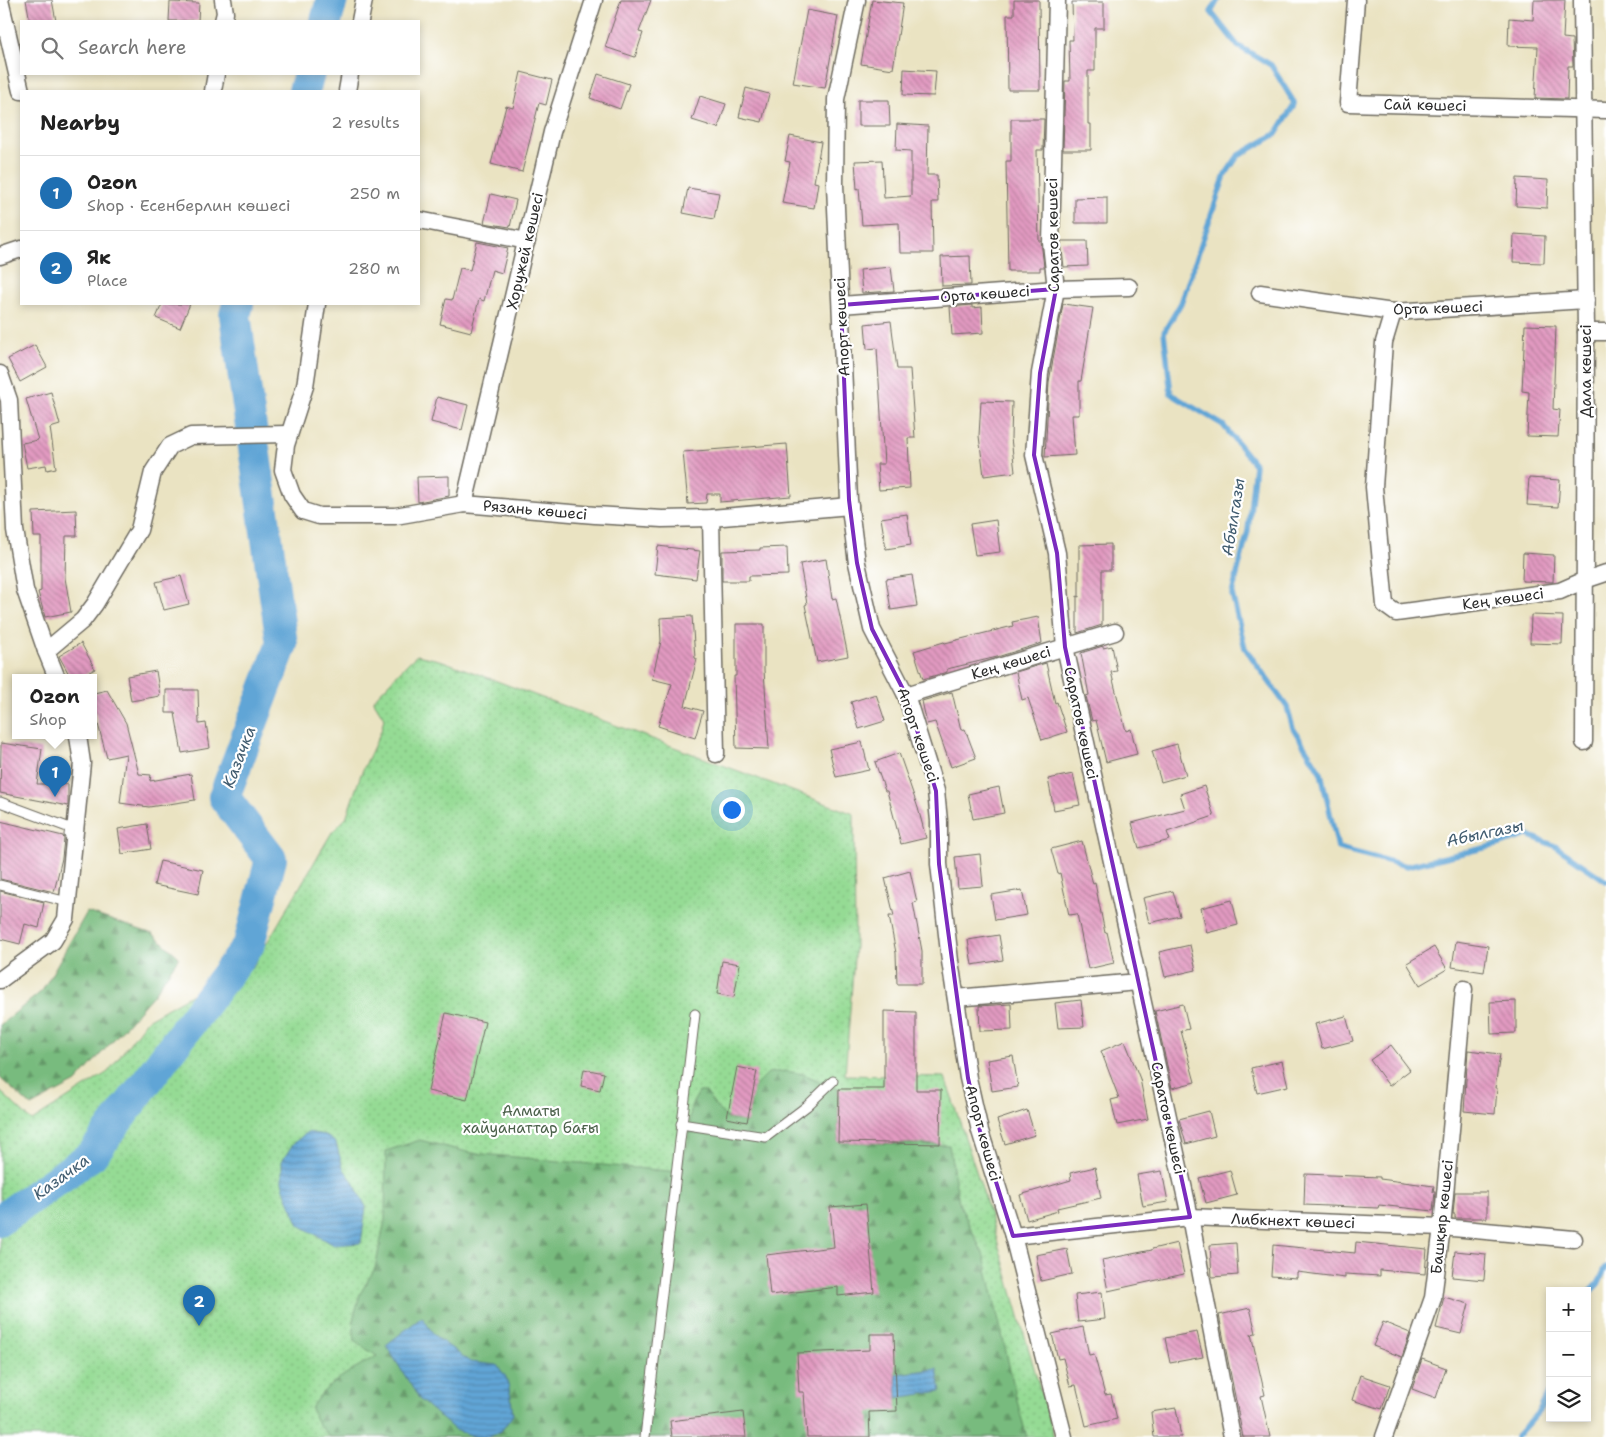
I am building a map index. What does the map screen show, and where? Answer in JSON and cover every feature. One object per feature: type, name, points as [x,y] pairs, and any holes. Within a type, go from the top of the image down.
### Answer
[{"type":"street","points":[[0,0],[21,90]]},
{"type":"street","points":[[223,0],[224,20]]},
{"type":"street","points":[[360,20],[364,0]]},
{"type":"street","name":"Хоружей көшесі","points":[[464,504],[552,132],[594,0]]},
{"type":"street","name":"Апорт көшесі","points":[[856,0],[836,99],[835,185],[850,506],[857,564],[872,628],[906,695],[936,791],[939,864],[968,1078],[980,1132],[1013,1236],[1064,1437]]},
{"type":"street","name":"Саратов көшесі","points":[[1057,0],[1050,243],[1056,289],[1040,373],[1034,455],[1058,553],[1065,647],[1190,1217],[1232,1437]]},
{"type":"street","name":"Сай көшесі","points":[[1356,0],[1348,103],[1606,110]]},
{"type":"street","name":"Дала көшесі","points":[[1582,0],[1586,300],[1584,742]]},
{"type":"street","points":[[213,90],[216,75]]},
{"type":"street","points":[[348,90],[350,75]]},
{"type":"street","points":[[420,220],[527,241]]},
{"type":"street","points":[[0,256],[20,249]]},
{"type":"street","name":"Орта көшесі","points":[[841,305],[1056,289],[1129,287]]},
{"type":"street","name":"Орта көшесі","points":[[1260,293],[1393,312],[1586,300]]},
{"type":"street","name":"Рязань көшесі","points":[[318,305],[305,386],[282,434],[283,470],[292,495],[303,511],[319,516],[395,516],[464,504],[662,519],[711,518],[850,506]]},
{"type":"street","name":"Кең көшесі","points":[[1393,312],[1384,342],[1374,487],[1385,605],[1396,613],[1560,591],[1606,573]]},
{"type":"street","points":[[1586,332],[1606,332]]},
{"type":"street","points":[[0,374],[9,400],[15,530],[25,590],[55,674]]},
{"type":"street","points":[[46,651],[83,620],[96,604],[139,530],[153,472],[170,446],[191,436],[282,434]]},
{"type":"street","points":[[711,518],[716,754]]},
{"type":"street","name":"Кең көшесі","points":[[906,695],[1115,632]]},
{"type":"street","points":[[0,980],[53,941],[66,919],[65,901],[82,763],[78,739]]},
{"type":"street","points":[[956,998],[1138,982]]},
{"type":"street","name":"Башқыр көшесі","points":[[1384,1437],[1433,1298],[1442,1227],[1464,990]]},
{"type":"street","name":"Либкнехт көшесі","points":[[1013,1236],[1190,1217],[1442,1227],[1574,1239]]},
{"type":"lane","points":[[0,802],[70,828],[65,901],[0,884]]},
{"type":"lane","points":[[645,1437],[695,1014]]},
{"type":"lane","points":[[682,1124],[766,1137],[807,1106],[833,1081]]},
{"type":"highlighted area","points":[[1056,289],[1040,373],[1034,455],[1057,553],[1065,647],[1190,1217],[1013,1236],[980,1131],[968,1078],[939,864],[936,791],[906,695],[872,629],[857,563],[849,500],[841,305]]},
{"type":"green space","name":"Алматы хайуанаттар бағы","points":[[417,655],[443,661],[854,814],[855,946],[845,1075],[945,1077],[985,1198],[1054,1437],[0,1437],[0,1091],[32,1121],[108,1072],[147,1020],[220,978],[242,978],[254,965],[332,832],[346,818],[361,774],[381,731],[384,718],[373,700]]},
{"type":"green space","points":[[87,912],[153,934],[179,957],[154,994],[76,1082],[31,1106],[0,1078],[0,1025],[42,991]]},
{"type":"green space","points":[[785,1071],[803,1074],[839,1089],[838,1142],[949,1145],[959,1203],[984,1256],[1027,1437],[330,1437],[318,1424],[311,1409],[316,1401],[340,1378],[377,1356],[355,1342],[353,1320],[360,1294],[375,1268],[385,1220],[386,1151],[420,1140],[471,1153],[679,1172],[689,1140],[691,1106],[699,1092],[706,1092],[715,1106],[727,1118],[746,1122],[753,1088],[768,1073]]},
{"type":"water","points":[[307,1132],[325,1135],[336,1143],[343,1168],[352,1180],[366,1207],[361,1243],[334,1245],[299,1225],[282,1182],[282,1161],[293,1144]]},
{"type":"water","points":[[422,1317],[435,1336],[470,1362],[497,1365],[506,1377],[513,1415],[502,1430],[489,1437],[476,1437],[455,1430],[420,1400],[386,1345]]},
{"type":"water","points":[[937,1369],[941,1391],[897,1398],[896,1374]]},
{"type":"building","points":[[26,0],[52,0],[56,20],[30,20]]},
{"type":"building","points":[[621,0],[651,0],[639,32],[643,33],[635,57],[605,47]]},
{"type":"building","points":[[872,0],[903,3],[893,69],[861,64]]},
{"type":"building","points":[[1014,0],[1039,0],[1040,90],[1008,90],[1007,15],[1014,15]]},
{"type":"building","points":[[1534,0],[1565,0],[1563,38],[1572,39],[1573,66],[1568,66],[1567,99],[1535,98],[1538,47],[1508,46],[1509,18],[1533,20]]},
{"type":"building","points":[[170,2],[199,3],[198,20],[169,20]]},
{"type":"building","points":[[1072,2],[1104,2],[1104,28],[1095,28],[1095,71],[1088,71],[1088,124],[1091,124],[1091,150],[1063,150],[1065,81],[1070,81],[1069,40],[1073,40]]},
{"type":"building","points":[[807,10],[838,16],[825,88],[793,83]]},
{"type":"building","points":[[904,69],[936,71],[934,96],[903,95]]},
{"type":"building","points":[[521,72],[552,80],[546,105],[539,103],[522,172],[491,164],[506,106],[513,108]]},
{"type":"building","points":[[598,74],[629,84],[620,109],[590,98]]},
{"type":"building","points":[[746,88],[769,94],[762,122],[739,117]]},
{"type":"building","points":[[700,96],[726,104],[718,128],[692,120]]},
{"type":"building","points":[[858,100],[889,100],[890,126],[858,126]]},
{"type":"building","points":[[1011,119],[1044,119],[1043,150],[1037,150],[1039,241],[1041,241],[1044,267],[1040,267],[1040,271],[1008,271],[1006,161],[1011,161]]},
{"type":"building","points":[[897,124],[928,126],[927,175],[937,175],[938,202],[932,202],[933,253],[900,253],[899,223],[862,225],[855,161],[882,160],[884,198],[911,196],[911,151],[896,150]]},
{"type":"building","points":[[790,136],[821,142],[814,182],[818,183],[814,208],[782,203],[790,162],[785,161]]},
{"type":"building","points":[[1517,178],[1548,180],[1547,208],[1516,206]]},
{"type":"building","points":[[688,188],[719,193],[714,219],[683,213]]},
{"type":"building","points":[[491,194],[516,200],[510,227],[484,223]]},
{"type":"building","points":[[1107,197],[1107,223],[1075,223],[1075,198]]},
{"type":"building","points":[[1514,234],[1545,236],[1544,263],[1513,262]]},
{"type":"building","points":[[1061,241],[1087,241],[1088,266],[1064,267]]},
{"type":"building","points":[[477,242],[508,248],[502,273],[492,270],[484,301],[479,299],[471,332],[440,324],[446,299],[452,300],[460,268],[470,270]]},
{"type":"building","points":[[970,256],[971,285],[942,286],[941,257]]},
{"type":"building","points":[[891,267],[894,291],[862,293],[860,270]]},
{"type":"building","points":[[1063,304],[1093,308],[1081,381],[1079,381],[1079,415],[1072,415],[1075,455],[1045,457],[1049,382]]},
{"type":"building","points":[[162,305],[190,305],[180,328],[156,318]]},
{"type":"building","points":[[972,305],[972,308],[982,307],[983,333],[952,335],[950,307]]},
{"type":"building","points":[[891,321],[897,369],[910,369],[915,438],[908,438],[910,488],[879,490],[877,464],[884,464],[877,348],[867,349],[865,324]]},
{"type":"building","points":[[1525,325],[1556,326],[1553,409],[1560,410],[1558,437],[1527,436],[1529,392],[1522,391]]},
{"type":"building","points":[[35,345],[47,367],[20,382],[8,359]]},
{"type":"building","points":[[51,392],[60,425],[50,428],[56,468],[47,470],[46,465],[27,468],[22,443],[38,440],[26,399]]},
{"type":"building","points":[[437,397],[468,405],[462,430],[431,422]]},
{"type":"building","points":[[981,401],[1012,402],[1011,438],[1015,472],[984,476],[979,436]]},
{"type":"building","points":[[787,444],[791,496],[720,502],[720,494],[707,494],[706,503],[688,504],[683,452]]},
{"type":"building","points":[[449,476],[449,496],[418,502],[417,477]]},
{"type":"building","points":[[1529,478],[1560,480],[1558,507],[1527,505]]},
{"type":"building","points":[[76,510],[77,536],[66,536],[65,578],[71,612],[45,617],[38,592],[41,591],[41,537],[34,537],[33,512]]},
{"type":"building","points":[[907,514],[911,545],[886,549],[881,518]]},
{"type":"building","points":[[996,520],[1000,552],[975,555],[970,524]]},
{"type":"building","points":[[1111,544],[1111,570],[1102,570],[1102,625],[1077,633],[1079,545]]},
{"type":"building","points":[[658,546],[700,551],[696,579],[655,574]]},
{"type":"building","points":[[787,547],[788,575],[749,576],[749,581],[722,581],[722,551]]},
{"type":"building","points":[[1523,553],[1554,555],[1553,582],[1522,581]]},
{"type":"building","points":[[826,559],[832,599],[836,598],[848,656],[817,662],[805,605],[807,604],[800,564]]},
{"type":"building","points":[[912,575],[917,606],[891,610],[886,579]]},
{"type":"building","points":[[181,576],[189,604],[164,610],[156,582]]},
{"type":"building","points":[[1531,615],[1563,616],[1562,644],[1530,643]]},
{"type":"building","points":[[692,616],[695,658],[697,659],[685,706],[703,711],[695,738],[658,726],[672,684],[652,679],[661,641],[660,618]]},
{"type":"building","points":[[1038,617],[1042,643],[997,657],[947,669],[947,672],[923,679],[914,651],[1013,626],[1012,622]]},
{"type":"building","points":[[736,624],[764,624],[764,670],[769,749],[736,748],[734,676],[736,676]]},
{"type":"building","points":[[81,643],[95,669],[86,674],[69,674],[59,656]]},
{"type":"building","points":[[1103,646],[1103,648],[1112,646],[1117,671],[1111,672],[1126,731],[1131,729],[1137,754],[1106,762],[1096,720],[1092,721],[1086,696],[1089,695],[1081,653]]},
{"type":"building","points":[[1046,663],[1055,703],[1057,702],[1067,732],[1042,740],[1028,698],[1022,700],[1016,672]]},
{"type":"building","points":[[156,671],[160,696],[131,701],[127,676]]},
{"type":"building","points":[[107,690],[126,723],[139,774],[151,775],[150,781],[191,774],[195,800],[149,807],[120,803],[126,754],[107,758],[97,720],[97,692]]},
{"type":"building","points":[[166,690],[198,690],[199,724],[206,723],[210,748],[182,753],[175,713],[166,713]]},
{"type":"building","points":[[952,692],[961,730],[965,729],[976,758],[951,767],[935,722],[927,724],[922,701]]},
{"type":"building","points":[[876,694],[885,721],[859,729],[851,702]]},
{"type":"building","points":[[862,742],[869,770],[836,777],[829,749]]},
{"type":"building","points":[[1,743],[42,749],[37,784],[68,784],[68,806],[0,793]]},
{"type":"building","points":[[1177,744],[1186,775],[1161,782],[1152,751]]},
{"type":"building","points":[[899,753],[926,838],[901,844],[887,791],[885,791],[875,762]]},
{"type":"building","points":[[1073,774],[1080,805],[1054,810],[1048,779]]},
{"type":"building","points":[[1204,786],[1214,816],[1167,832],[1170,840],[1139,848],[1132,823],[1185,809],[1180,794]]},
{"type":"building","points":[[999,787],[1004,813],[973,819],[968,794]]},
{"type":"building","points":[[0,821],[63,836],[62,858],[54,892],[0,879]]},
{"type":"building","points":[[147,824],[151,849],[122,854],[118,829]]},
{"type":"building","points":[[1082,841],[1093,884],[1095,883],[1105,933],[1107,932],[1114,963],[1088,969],[1077,914],[1069,915],[1060,873],[1058,874],[1051,849]]},
{"type":"building","points":[[980,854],[983,886],[958,888],[955,857]]},
{"type":"building","points":[[160,861],[203,870],[198,894],[154,885]]},
{"type":"building","points":[[910,871],[917,902],[913,903],[922,951],[922,984],[897,984],[896,953],[889,916],[894,916],[885,878]]},
{"type":"building","points":[[1022,890],[1027,915],[995,920],[991,895]]},
{"type":"building","points":[[0,891],[44,902],[39,928],[25,924],[20,944],[0,939]]},
{"type":"building","points":[[1173,891],[1180,916],[1149,923],[1143,898]]},
{"type":"building","points":[[1232,900],[1238,925],[1207,933],[1201,908]]},
{"type":"building","points":[[999,935],[1003,960],[972,965],[968,940]]},
{"type":"building","points":[[1456,941],[1488,946],[1484,972],[1452,967]]},
{"type":"building","points":[[1190,945],[1196,970],[1165,977],[1159,952]]},
{"type":"building","points":[[1434,947],[1447,969],[1420,985],[1407,963]]},
{"type":"building","points":[[722,961],[740,964],[734,997],[717,994]]},
{"type":"building","points":[[1081,1000],[1084,1027],[1058,1028],[1055,1003]]},
{"type":"building","points":[[1516,1001],[1516,1033],[1491,1034],[1490,1002]]},
{"type":"building","points":[[1011,1004],[1012,1030],[980,1031],[979,1006]]},
{"type":"building","points":[[1183,1004],[1189,1029],[1181,1031],[1195,1082],[1172,1088],[1155,1011]]},
{"type":"building","points":[[884,1011],[916,1012],[916,1090],[941,1090],[940,1144],[838,1142],[839,1089],[884,1089]]},
{"type":"building","points":[[446,1013],[485,1022],[467,1100],[428,1091]]},
{"type":"building","points":[[1346,1016],[1353,1041],[1322,1049],[1315,1024]]},
{"type":"building","points":[[1125,1041],[1140,1079],[1148,1119],[1117,1125],[1111,1100],[1119,1098],[1101,1051]]},
{"type":"building","points":[[1391,1045],[1410,1070],[1389,1086],[1370,1060]]},
{"type":"building","points":[[1468,1050],[1500,1054],[1495,1088],[1497,1088],[1495,1114],[1464,1111]]},
{"type":"building","points":[[1013,1056],[1018,1087],[992,1091],[987,1060]]},
{"type":"building","points":[[1282,1061],[1288,1086],[1257,1093],[1251,1068]]},
{"type":"building","points":[[737,1067],[757,1071],[747,1122],[727,1118]]},
{"type":"building","points":[[584,1069],[604,1073],[600,1090],[581,1086]]},
{"type":"building","points":[[1027,1110],[1035,1135],[1005,1144],[997,1120]]},
{"type":"building","points":[[1209,1111],[1215,1136],[1186,1144],[1179,1119]]},
{"type":"building","points":[[1095,1167],[1101,1198],[1057,1208],[1058,1211],[1027,1220],[1020,1195],[1071,1180],[1070,1173]]},
{"type":"building","points":[[1230,1170],[1237,1195],[1206,1203],[1199,1178]]},
{"type":"building","points":[[1162,1171],[1168,1202],[1143,1206],[1137,1175]]},
{"type":"building","points":[[1305,1174],[1380,1177],[1380,1179],[1434,1186],[1433,1211],[1379,1205],[1378,1208],[1304,1205]]},
{"type":"building","points":[[1455,1192],[1487,1192],[1487,1218],[1455,1218],[1455,1214],[1453,1214]]},
{"type":"building","points":[[866,1204],[874,1292],[838,1296],[838,1287],[770,1295],[766,1255],[834,1247],[830,1207]]},
{"type":"building","points":[[1356,1242],[1427,1249],[1425,1274],[1380,1270],[1380,1276],[1345,1274],[1345,1278],[1297,1272],[1297,1278],[1271,1276],[1273,1245],[1355,1253]]},
{"type":"building","points":[[1177,1243],[1184,1274],[1108,1291],[1102,1260]]},
{"type":"building","points":[[1236,1243],[1238,1275],[1212,1277],[1210,1245]]},
{"type":"building","points":[[1067,1249],[1072,1274],[1041,1281],[1036,1255]]},
{"type":"building","points":[[1455,1251],[1486,1254],[1484,1280],[1452,1277]]},
{"type":"building","points":[[1102,1292],[1105,1319],[1078,1322],[1075,1295]]},
{"type":"building","points":[[1444,1297],[1469,1304],[1461,1334],[1436,1328]]},
{"type":"building","points":[[1250,1308],[1256,1333],[1251,1334],[1265,1395],[1261,1396],[1270,1437],[1243,1437],[1219,1315]]},
{"type":"building","points":[[1383,1322],[1410,1333],[1402,1357],[1373,1346]]},
{"type":"building","points":[[1083,1327],[1089,1355],[1094,1354],[1105,1395],[1111,1394],[1117,1419],[1086,1426],[1076,1385],[1070,1386],[1063,1358],[1058,1359],[1052,1334]]},
{"type":"building","points":[[1197,1332],[1203,1357],[1170,1363],[1165,1338]]},
{"type":"building","points":[[870,1334],[894,1334],[897,1411],[869,1412],[870,1437],[807,1437],[804,1392],[799,1392],[797,1353],[870,1350]]},
{"type":"building","points":[[1422,1359],[1446,1368],[1436,1398],[1412,1389]]},
{"type":"building","points":[[1360,1375],[1390,1385],[1382,1409],[1352,1400]]},
{"type":"building","points":[[1176,1408],[1181,1437],[1154,1437],[1151,1412]]},
{"type":"building","points":[[743,1412],[746,1437],[672,1437],[670,1421]]},
{"type":"waterway","name":"Казачка","points":[[326,20],[332,0]]},
{"type":"waterway","name":"Абылгазы","points":[[1218,0],[1211,12],[1238,46],[1271,65],[1295,104],[1276,134],[1238,156],[1225,175],[1181,303],[1164,332],[1171,394],[1223,425],[1255,465],[1248,531],[1232,594],[1245,648],[1287,707],[1293,728],[1321,773],[1338,848],[1407,866],[1501,844],[1528,835],[1555,846],[1606,881]]},
{"type":"waterway","name":"Казачка","points":[[304,90],[309,75]]},
{"type":"waterway","name":"Казачка","points":[[0,1220],[92,1155],[249,944],[271,859],[224,797],[282,644],[235,315],[238,305]]},
{"type":"waterway","name":"Абылгазы","points":[[1591,1291],[1598,1284],[1606,1267]]},
{"type":"waterway","name":"Абылгазы","points":[[1516,1437],[1540,1410],[1546,1397]]},
{"type":"place","name":"Ozon","points":[[55,797]]},
{"type":"place","name":"Як","points":[[199,1326]]}]
